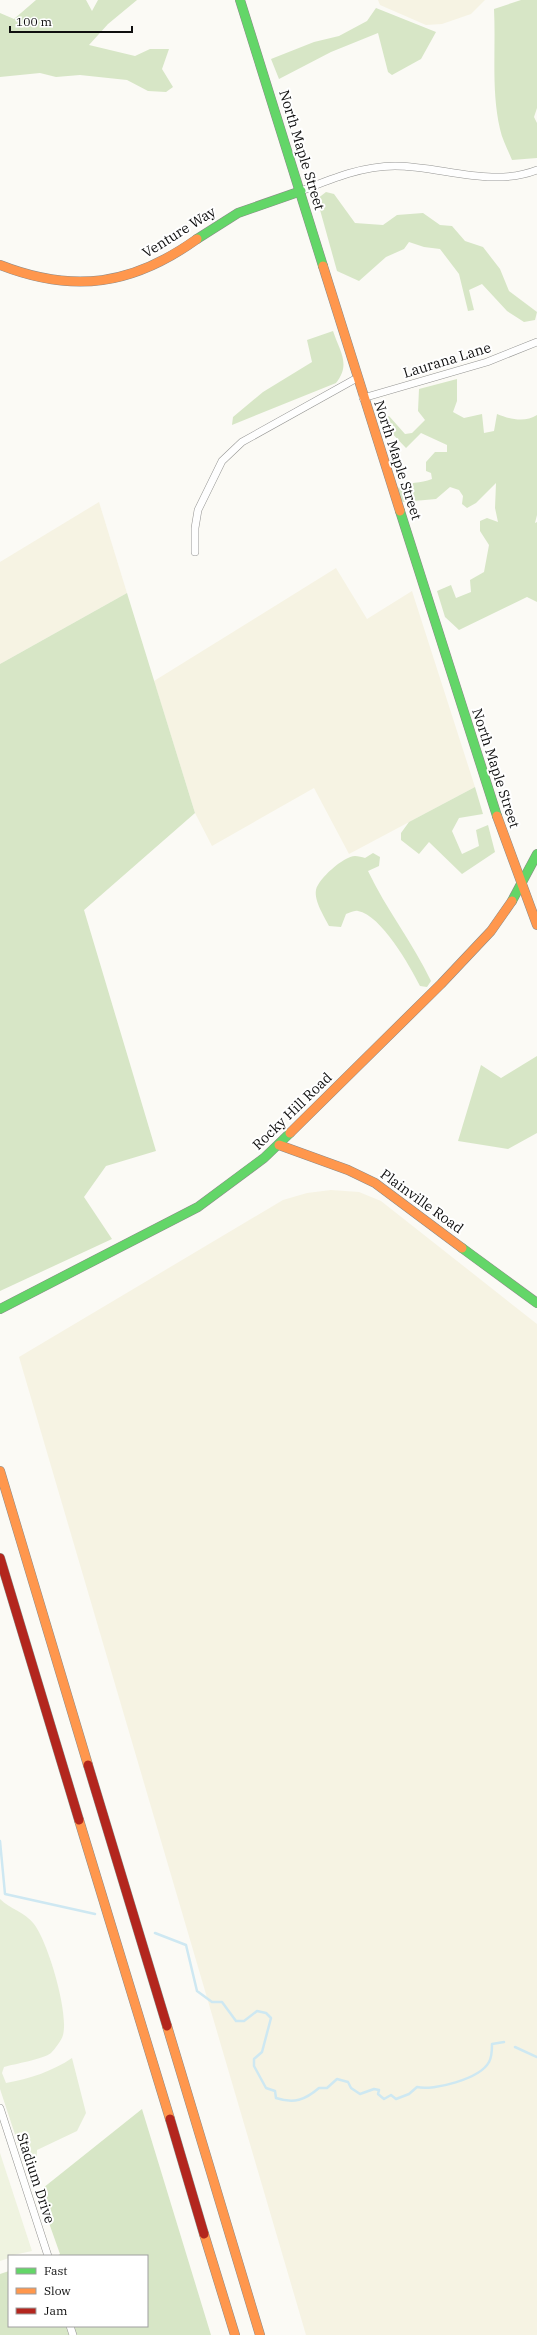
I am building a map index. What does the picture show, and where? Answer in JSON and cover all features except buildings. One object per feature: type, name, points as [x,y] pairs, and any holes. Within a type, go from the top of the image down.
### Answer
[{"type":"main road","name":"North Maple Street","points":[[240,0],[476,756],[537,926]]},
{"type":"main road","name":"Venture Way","points":[[0,265],[24,274],[49,280],[92,281],[120,277],[163,261],[230,217],[258,205],[300,191]]},
{"type":"main road","name":"Rocky Hill Road","points":[[0,1309],[198,1207],[236,1180],[279,1145],[457,968],[496,925],[522,885],[537,854]]},
{"type":"main road","name":"Plainville Road","points":[[279,1145],[342,1168],[376,1183],[537,1303]]},
{"type":"main road","points":[[0,1471],[260,2335]]},
{"type":"main road","points":[[0,1558],[235,2335]]},
{"type":"main road","points":[[230,2318],[231,2335]]},
{"type":"street","points":[[300,191],[357,171],[384,166],[410,167],[496,177],[513,176],[537,170]]},
{"type":"street","name":"Laurana Lane","points":[[363,398],[487,362],[537,342]]},
{"type":"street","points":[[195,552],[195,528],[198,510],[222,461],[242,442],[357,378]]},
{"type":"street","name":"Stadium Drive","points":[[0,2108],[48,2255]]},
{"type":"shaded area","points":[[378,0],[485,0],[471,14],[442,24],[426,25],[380,5]]},
{"type":"shaded area","points":[[99,502],[127,593],[0,664],[0,562]]},
{"type":"shaded area","points":[[336,568],[367,619],[412,591],[475,787],[349,854],[314,788],[212,846],[195,813],[154,681]]},
{"type":"shaded area","points":[[331,1190],[359,1192],[381,1201],[537,1324],[537,2335],[306,2335],[19,1357],[283,1200],[307,1193]]},
{"type":"green space","points":[[36,0],[86,0],[92,11],[98,0],[137,0],[108,24],[89,45],[135,56],[150,49],[169,49],[162,69],[173,87],[166,92],[148,91],[127,80],[80,75],[56,77],[40,73],[0,77],[0,13],[14,19]]},
{"type":"green space","points":[[521,0],[537,0],[537,108],[534,117],[537,123],[537,158],[512,160],[502,137],[497,114],[494,9]]},
{"type":"green space","points":[[376,8],[436,32],[421,59],[392,75],[388,72],[378,33],[331,52],[279,79],[271,59],[314,42],[339,36],[367,21]]},
{"type":"green space","points":[[326,192],[334,194],[355,223],[383,225],[397,215],[423,213],[440,225],[452,226],[465,241],[483,247],[500,269],[509,291],[537,312],[535,320],[524,322],[507,311],[482,284],[469,290],[474,310],[468,311],[459,274],[440,249],[424,247],[409,242],[404,249],[386,257],[359,281],[337,271],[317,199]]},
{"type":"green space","points":[[333,331],[343,358],[343,370],[336,383],[232,425],[233,417],[263,392],[312,362],[307,340]]},
{"type":"green space","points":[[457,379],[457,401],[453,412],[464,418],[482,414],[484,433],[494,431],[497,414],[512,419],[522,420],[537,415],[537,515],[535,523],[537,522],[537,602],[527,597],[459,630],[445,617],[437,591],[451,585],[456,598],[471,592],[470,580],[484,572],[489,545],[480,531],[480,521],[487,518],[498,522],[495,508],[496,483],[476,503],[467,508],[462,504],[463,496],[459,490],[450,487],[436,499],[403,502],[397,497],[398,488],[407,484],[432,479],[431,473],[426,471],[426,462],[435,452],[447,452],[447,445],[421,433],[406,448],[384,425],[385,418],[389,416],[405,434],[412,433],[425,420],[418,411],[419,389]]},
{"type":"green space","points":[[127,593],[195,813],[84,910],[156,1151],[106,1166],[84,1197],[112,1239],[0,1291],[0,664]]},
{"type":"green space","points":[[475,787],[483,814],[459,818],[452,831],[462,854],[479,846],[476,830],[488,825],[495,852],[462,874],[429,842],[419,854],[401,840],[401,833],[409,822]]},
{"type":"green space","points":[[373,853],[380,857],[379,866],[368,871],[424,967],[431,981],[427,987],[420,986],[394,942],[376,922],[367,915],[354,911],[346,914],[341,927],[329,926],[318,904],[316,899],[316,890],[326,874],[338,864],[350,857],[356,856],[365,858]]},
{"type":"green space","points":[[537,1056],[537,1133],[508,1149],[458,1141],[481,1065],[501,1078]]},
{"type":"green space","points":[[0,1899],[22,1913],[34,1924],[40,1933],[56,1978],[63,2011],[64,2025],[63,2035],[58,2045],[51,2053],[36,2059],[4,2067],[2,2073],[6,2083],[40,2074],[57,2067],[72,2058],[86,2113],[77,2131],[37,2150],[36,2173],[33,2189],[0,2089]]},
{"type":"green space","points":[[142,2109],[211,2335],[0,2335],[0,2274],[8,2271],[8,2327],[148,2327],[148,2255],[58,2255],[60,2254],[38,2192]]},
{"type":"green space","points":[[0,2153],[32,2251],[8,2255],[8,2258],[0,2261]]},
{"type":"waterway","points":[[0,1841],[5,1894],[95,1914]]},
{"type":"waterway","points":[[155,1933],[186,1945],[197,1991],[212,2002],[222,2002],[236,2021],[244,2021],[257,2011],[266,2013],[271,2018],[262,2052],[254,2059],[254,2066],[266,2088],[275,2091],[276,2098],[282,2100],[299,2100],[319,2088],[327,2088],[337,2079],[348,2082],[351,2088],[360,2094],[374,2089],[379,2090],[378,2094],[384,2099],[391,2095],[396,2099],[409,2094],[417,2087],[424,2088],[444,2085],[476,2074],[489,2062],[492,2044],[504,2042]]},
{"type":"waterway","points":[[515,2047],[537,2057]]},
{"type":"traffic: fast","points":[[240,0],[323,266]]},
{"type":"traffic: fast","points":[[197,239],[238,213],[301,191]]},
{"type":"traffic: fast","points":[[400,511],[497,816]]},
{"type":"traffic: fast","points":[[512,901],[537,854]]},
{"type":"traffic: fast","points":[[0,1309],[198,1207],[264,1158],[290,1133]]},
{"type":"traffic: fast","points":[[462,1248],[537,1303]]},
{"type":"traffic: slow","points":[[0,265],[27,274],[53,280],[78,282],[102,280],[126,275],[150,267],[173,255],[197,239]]},
{"type":"traffic: slow","points":[[323,266],[400,511]]},
{"type":"traffic: slow","points":[[497,816],[537,925]]},
{"type":"traffic: slow","points":[[290,1133],[441,984],[491,931],[512,901]]},
{"type":"traffic: slow","points":[[279,1145],[348,1170],[375,1183],[462,1248]]},
{"type":"traffic: slow","points":[[0,1471],[88,1765]]},
{"type":"traffic: slow","points":[[79,1820],[170,2119]]},
{"type":"traffic: slow","points":[[167,2026],[260,2335]]},
{"type":"traffic: slow","points":[[204,2234],[235,2335]]},
{"type":"traffic: jam","points":[[0,1558],[79,1820]]},
{"type":"traffic: jam","points":[[88,1765],[167,2026]]},
{"type":"traffic: jam","points":[[170,2119],[204,2234]]}]
